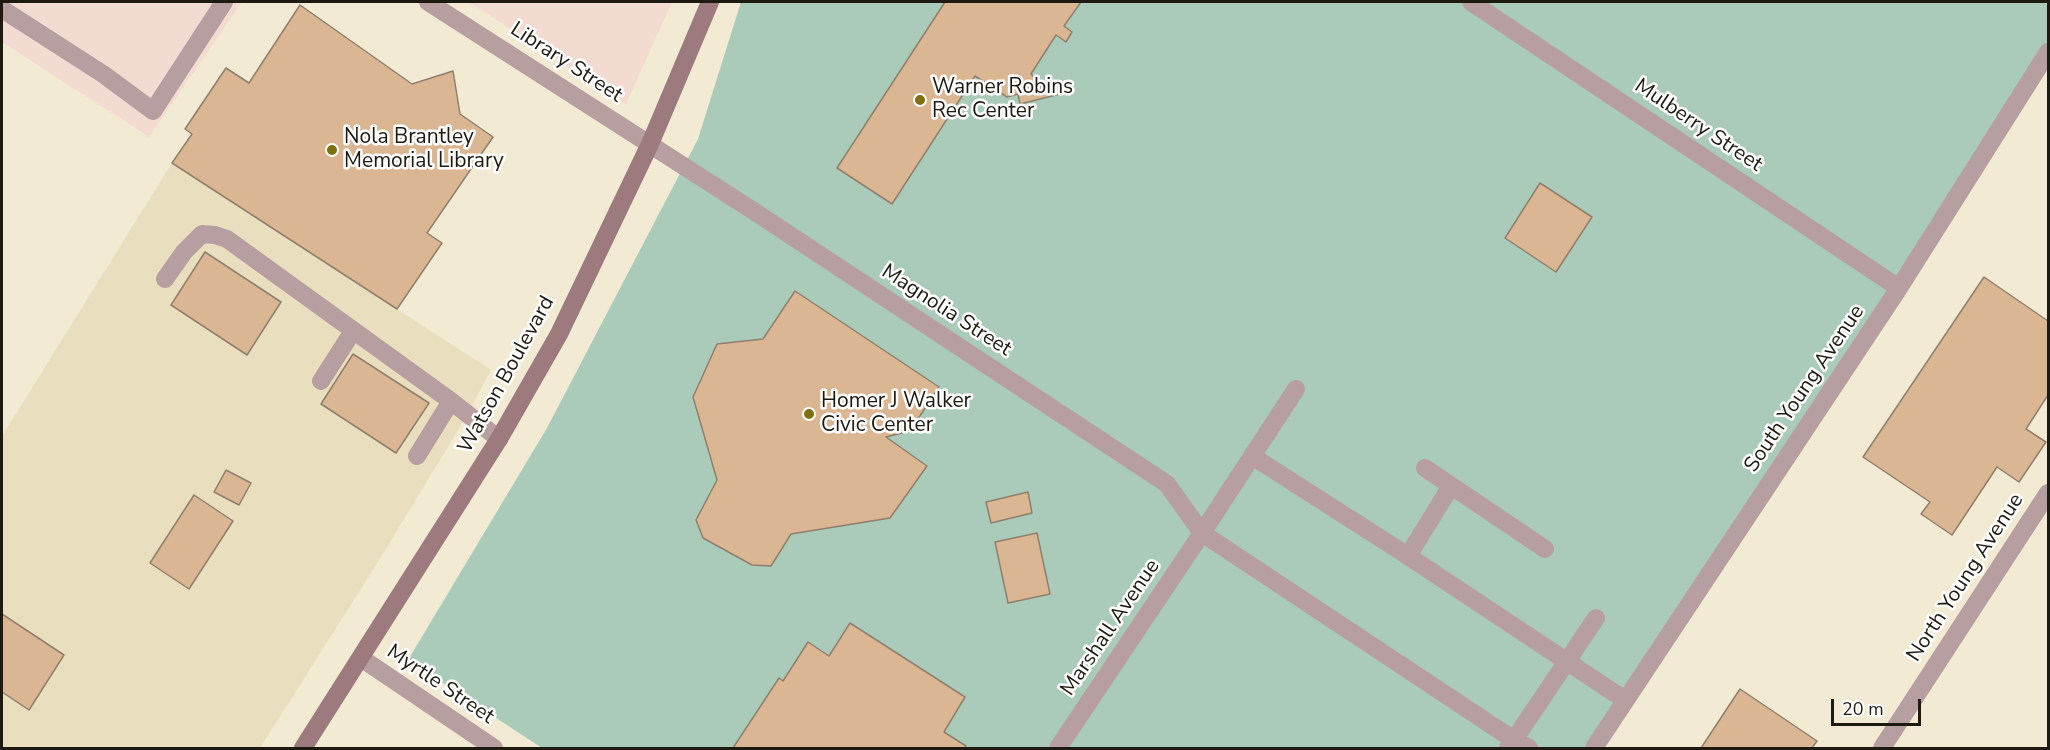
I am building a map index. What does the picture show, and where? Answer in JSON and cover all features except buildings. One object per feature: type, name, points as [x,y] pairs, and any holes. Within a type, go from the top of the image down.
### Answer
[{"type":"main road","name":"Watson Boulevard","points":[[303,748],[499,439],[559,334],[650,144],[710,2]]},
{"type":"street","points":[[2,9],[103,74],[153,111],[224,2]]},
{"type":"street","name":"Library Street","points":[[428,2],[650,144]]},
{"type":"street","name":"Mulberry Street","points":[[1471,2],[1899,288]]},
{"type":"street","name":"South Young Avenue","points":[[1594,748],[1899,288],[2049,52]]},
{"type":"street","name":"Magnolia Street","points":[[650,144],[1167,484],[1202,533]]},
{"type":"street","points":[[165,279],[202,234],[227,239],[451,401],[499,439]]},
{"type":"street","points":[[321,381],[353,331]]},
{"type":"street","name":"Marshall Avenue","points":[[1058,748],[1296,389]]},
{"type":"street","points":[[417,456],[451,401]]},
{"type":"street","points":[[1252,456],[1625,700]]},
{"type":"street","points":[[1425,468],[1545,549]]},
{"type":"street","points":[[1408,556],[1451,486]]},
{"type":"street","name":"North Young Avenue","points":[[1882,748],[2049,493]]},
{"type":"street","points":[[1202,533],[1517,746],[1596,618]]},
{"type":"street","name":"Myrtle Street","points":[[361,658],[494,748]]},
{"type":"shaded area","points":[[2,2],[242,2],[149,137],[2,42]]},
{"type":"shaded area","points":[[469,2],[672,2],[626,104]]},
{"type":"shaded area","points":[[172,163],[491,370],[463,422],[376,565],[260,748],[2,748],[2,436]]},
{"type":"green space","points":[[741,2],[2048,2],[2048,44],[1589,748],[542,748],[408,660],[547,428],[698,139]]},
{"type":"place","name":"Warner Robins Rec Center","points":[[920,100]]},
{"type":"place","name":"Nola Brantley Memorial Library","points":[[332,150]]},
{"type":"place","name":"Homer J Walker Civic Center","points":[[809,414]]}]
